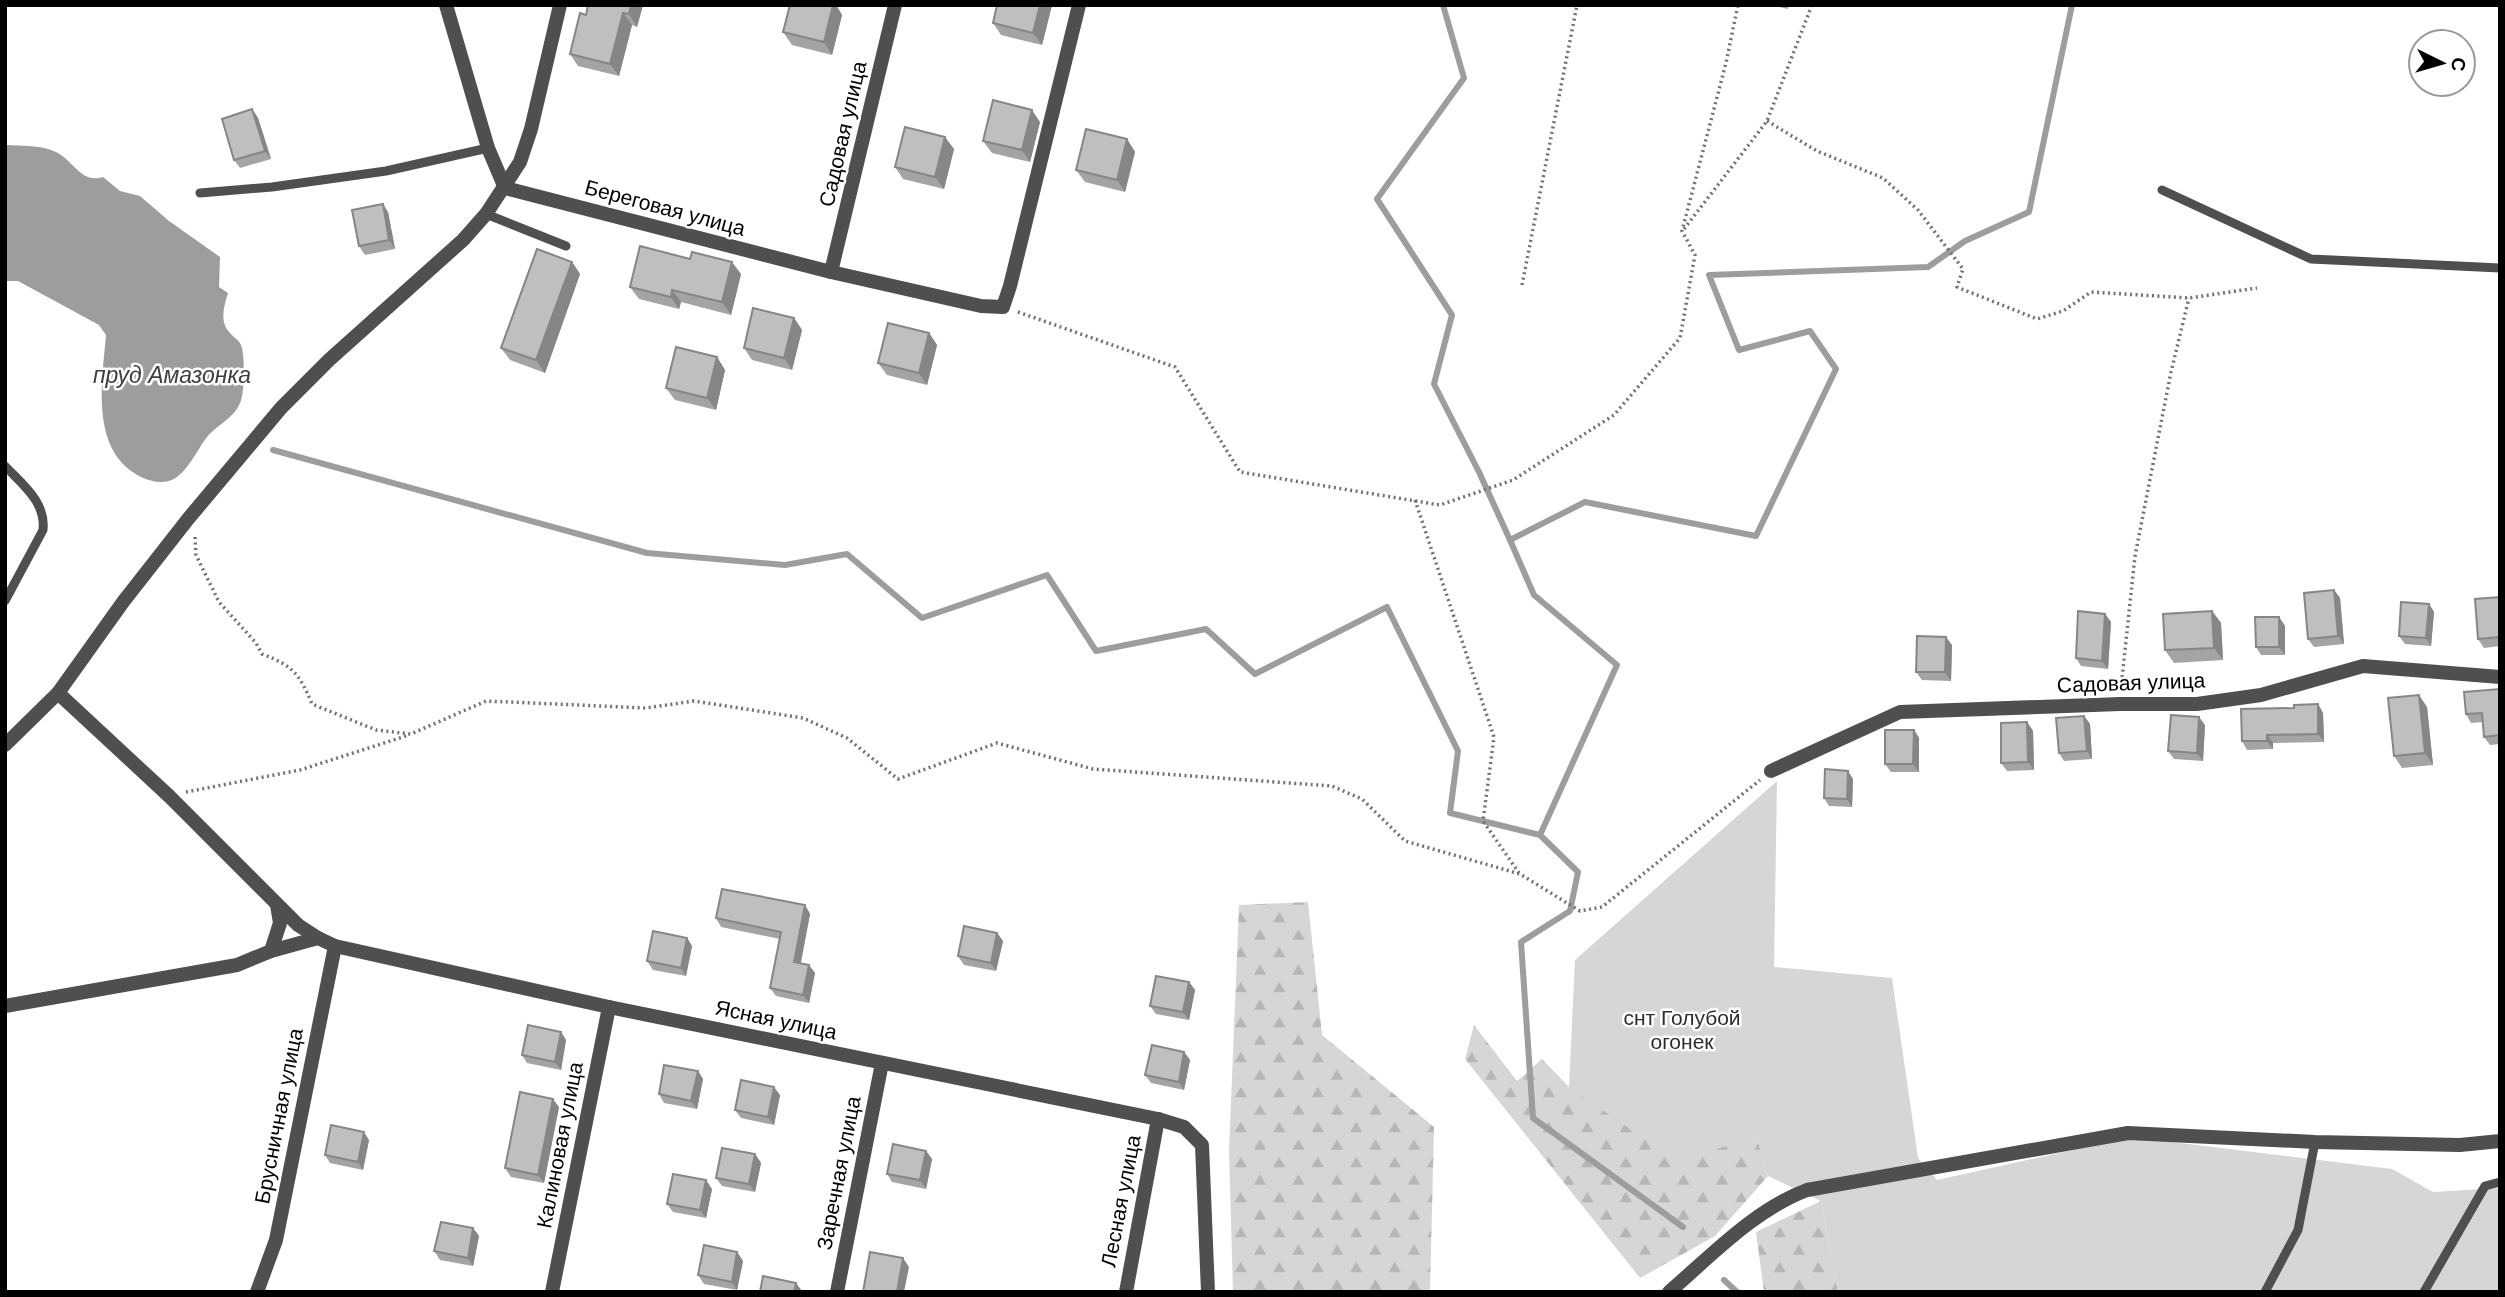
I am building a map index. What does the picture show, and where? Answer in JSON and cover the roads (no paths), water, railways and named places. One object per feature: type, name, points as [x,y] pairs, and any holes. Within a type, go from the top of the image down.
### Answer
[{"type":"street","points":[[446,5],[488,148],[505,188]]},
{"type":"street","points":[[5,745],[58,693],[123,602],[281,408],[329,360],[463,240],[486,214],[520,162],[531,130],[560,5]]},
{"type":"street","name":"Садовая улица","points":[[831,272],[895,5]]},
{"type":"street","name":"Береговая улица","points":[[505,188],[831,272],[981,306],[1003,307],[1079,5]]},
{"type":"street","name":"Садовая улица","points":[[1771,771],[1900,712],[2197,704],[2260,695],[2363,666],[2500,677]]},
{"type":"street","name":"Ясная улица","points":[[58,693],[169,796],[276,905],[298,925],[335,946],[609,1007],[1158,1119],[1184,1127],[1202,1145],[1208,1292]]},
{"type":"street","points":[[271,951],[280,923],[276,905]]},
{"type":"street","points":[[5,1006],[237,965],[271,951],[318,938]]},
{"type":"street","name":"Брусничная улица","points":[[257,1292],[276,1240],[335,946]]},
{"type":"street","name":"Калиновая улица","points":[[552,1292],[609,1007]]},
{"type":"street","name":"Заречная улица","points":[[837,1292],[882,1063]]},
{"type":"street","name":"Лесная улица","points":[[1126,1292],[1158,1119]]},
{"type":"street","points":[[1669,1292],[1754,1219],[1784,1199],[1807,1190],[2128,1133],[2315,1142],[2460,1145],[2500,1141]]},
{"type":"lane","points":[[200,193],[272,187],[386,171],[488,148]]},
{"type":"lane","points":[[2162,190],[2311,259],[2500,268]]},
{"type":"lane","points":[[486,214],[566,246]]},
{"type":"lane","points":[[5,466],[38,502],[44,518],[43,530],[5,601]]},
{"type":"lane","points":[[2265,1292],[2298,1230],[2315,1142]]},
{"type":"lane","points":[[2424,1292],[2485,1186],[2500,1182]]},
{"type":"water","name":"пруд Амазонка","points":[[5,145],[38,147],[56,152],[83,174],[95,178],[103,177],[120,191],[140,196],[169,221],[220,257],[219,287],[228,293],[224,324],[240,343],[242,350],[242,398],[234,413],[207,437],[188,466],[174,479],[158,482],[143,478],[126,467],[114,452],[103,415],[102,374],[106,335],[99,325],[18,281],[5,281]]},
{"type":"waterway","points":[[1443,5],[1464,78],[1377,199],[1452,315],[1434,384],[1510,540]]},
{"type":"waterway","points":[[1683,1227],[1533,1118],[1521,942],[1570,911],[1578,872],[1540,835],[1617,665],[1534,595],[1510,540],[1585,502],[1756,536],[1836,369],[1810,331],[1739,350],[1709,275],[1928,267],[1965,241],[2029,212],[2072,5]]},
{"type":"waterway","points":[[273,450],[647,553],[785,565],[847,554],[922,618],[1047,575],[1096,651],[1206,629],[1255,674],[1387,607],[1458,751],[1450,813],[1540,835]]},
{"type":"waterway","points":[[1724,1280],[1737,1292]]},
{"type":"park label","name":"снт Голубой огонек","points":[[1682,1030]]}]
